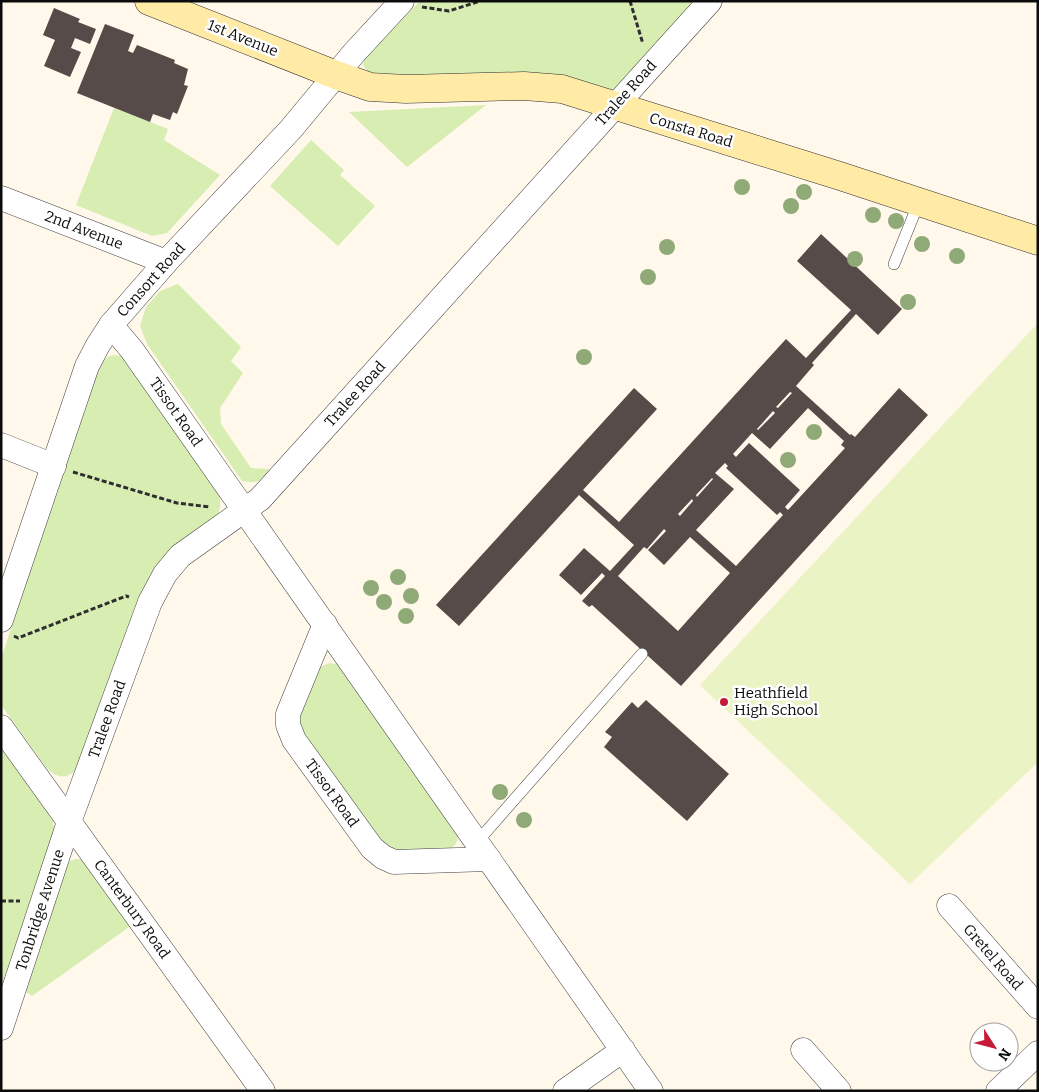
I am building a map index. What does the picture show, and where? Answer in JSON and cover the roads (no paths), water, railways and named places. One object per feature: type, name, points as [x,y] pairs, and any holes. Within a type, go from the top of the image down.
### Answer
[{"type":"street","name":"1st Avenue","points":[[149,1],[336,76]]},
{"type":"street","name":"Tralee Road","points":[[69,822],[150,602],[165,574],[180,556],[260,499],[710,1]]},
{"type":"street","name":"Consort Road","points":[[7,627],[54,466],[88,366],[98,344],[111,325],[166,262],[298,121],[354,53],[400,3]]},
{"type":"street","name":"Consta Road","points":[[336,76],[370,87],[381,88],[545,87],[576,93],[830,173],[1038,242]]},
{"type":"street","name":"2nd Avenue","points":[[1,198],[166,262]]},
{"type":"street","name":"Tissot Road","points":[[111,325],[132,350],[651,1091]]},
{"type":"street","points":[[1,445],[54,466]]},
{"type":"street","name":"Tissot Road","points":[[325,624],[288,714],[288,725],[294,740],[372,848],[383,857],[394,862],[483,851]]},
{"type":"street","name":"Canterbury Road","points":[[1,727],[264,1091]]},
{"type":"street","name":"Tonbridge Avenue","points":[[1,1028],[69,822]]},
{"type":"street","name":"Gretel Road","points":[[949,906],[1038,1007]]},
{"type":"street","points":[[565,1091],[623,1050]]},
{"type":"street","points":[[803,1050],[839,1091]]},
{"type":"street","points":[[998,1091],[1038,1053]]},
{"type":"lane","points":[[894,264],[919,202]]},
{"type":"lane","points":[[483,851],[642,654]]},
{"type":"place","name":"Heathfield High School","points":[[724,702]]}]
